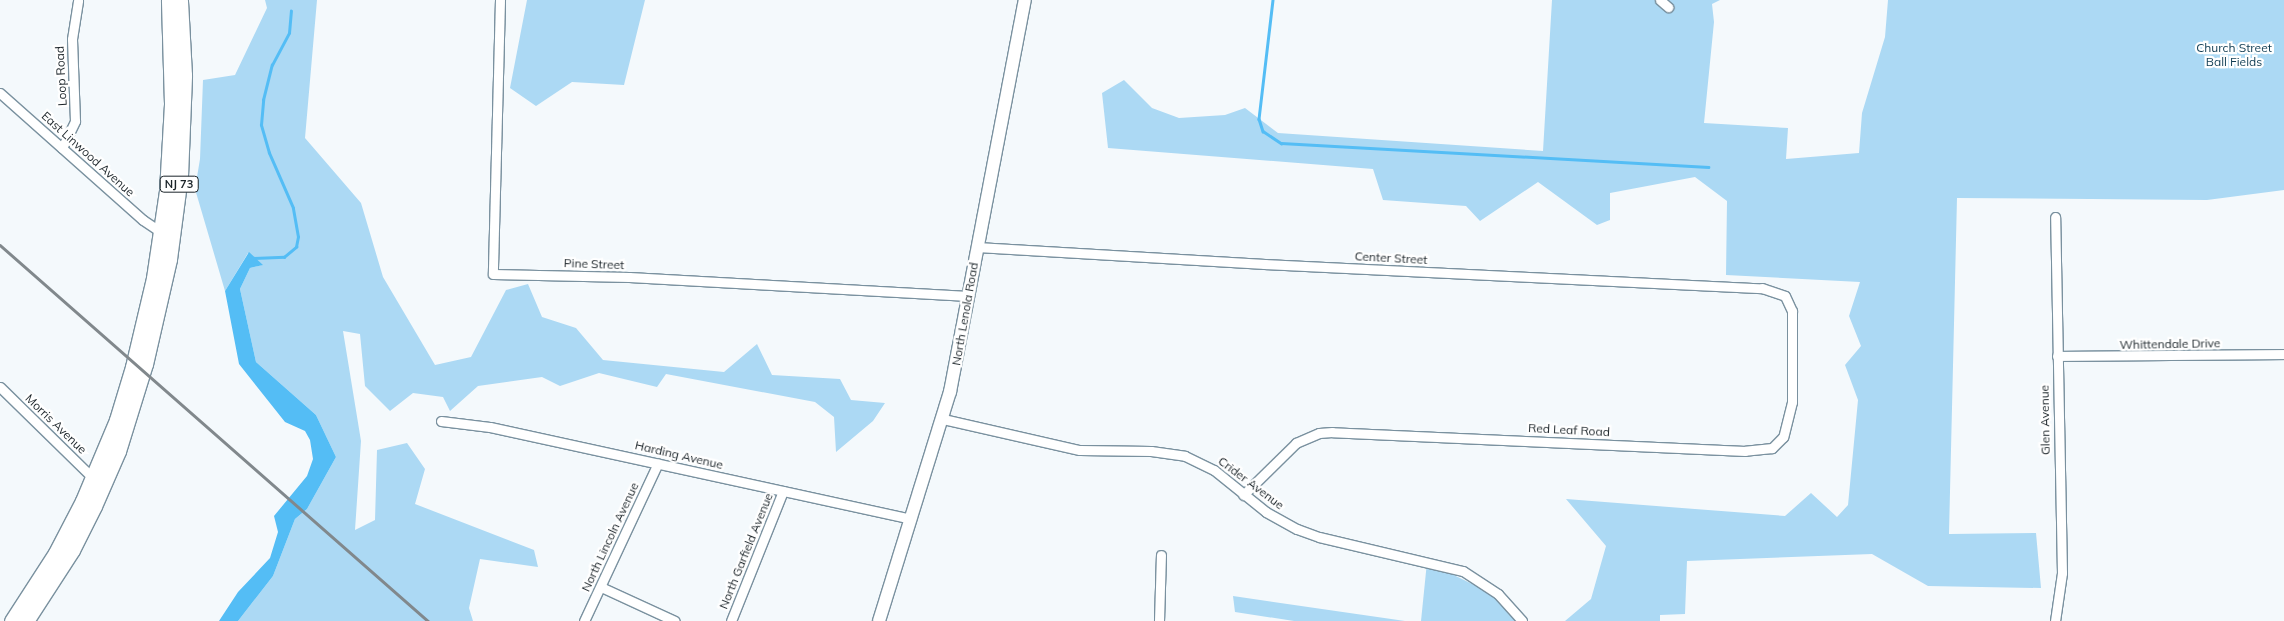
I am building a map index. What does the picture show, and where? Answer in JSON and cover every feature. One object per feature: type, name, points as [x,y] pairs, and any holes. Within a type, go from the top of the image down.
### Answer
[{"type":"highway","name":"NJ 73","points":[[12,621],[56,553],[94,479],[132,370],[161,232],[172,103],[168,0]]},
{"type":"highway","name":"NJ 73","points":[[26,621],[72,550],[97,499],[125,432],[145,364],[169,259],[179,184],[184,91],[180,0]]},
{"type":"main road","name":"North Lenola Road","points":[[879,621],[943,419],[1025,0]]},
{"type":"street","name":"Loop Road","points":[[62,148],[75,120],[72,39],[78,0]]},
{"type":"street","name":"Pine Street","points":[[500,0],[494,137],[493,274],[629,277],[968,296]]},
{"type":"street","points":[[1660,0],[1668,7]]},
{"type":"street","name":"East Linwood Avenue","points":[[0,93],[161,232]]},
{"type":"street","name":"Glen Avenue","points":[[2055,217],[2062,573],[2055,621]]},
{"type":"street","name":"Center Street","points":[[977,247],[1264,264],[1762,288],[1785,296],[1792,311]]},
{"type":"street","name":"Red Leaf Road","points":[[1244,495],[1296,443],[1313,435],[1332,432],[1745,451],[1772,448],[1783,437],[1792,402],[1792,311]]},
{"type":"street","name":"Whittendale Drive","points":[[2057,356],[2284,354]]},
{"type":"street","name":"Morris Avenue","points":[[0,387],[94,479]]},
{"type":"street","name":"Crider Avenue","points":[[943,419],[1080,450],[1174,454],[1205,464],[1276,519],[1308,534],[1463,571],[1498,594],[1522,621]]},
{"type":"street","name":"Harding Avenue","points":[[441,420],[466,422],[911,519]]},
{"type":"street","name":"North Lincoln Avenue","points":[[584,621],[658,463]]},
{"type":"street","name":"North Garfield Avenue","points":[[731,621],[783,491]]},
{"type":"street","points":[[1159,621],[1161,555]]},
{"type":"street","points":[[601,587],[675,621]]},
{"type":"green space","points":[[265,0],[317,0],[305,138],[361,203],[383,277],[435,365],[471,357],[506,290],[528,284],[542,317],[576,328],[603,360],[724,372],[757,344],[772,375],[840,379],[851,400],[885,403],[873,421],[836,452],[834,417],[815,402],[666,374],[657,387],[599,373],[560,386],[542,377],[478,386],[450,411],[443,397],[413,393],[390,411],[365,386],[360,334],[343,331],[361,441],[355,530],[375,520],[377,450],[407,443],[425,469],[415,504],[534,550],[538,567],[480,559],[469,608],[473,621],[238,621],[273,576],[295,519],[307,509],[336,457],[316,415],[256,362],[240,289],[250,268],[262,265],[248,253],[225,291],[195,189],[200,159],[203,80],[235,75],[267,8]]},
{"type":"green space","points":[[527,0],[645,0],[624,85],[572,82],[536,106],[510,88]]},
{"type":"green space","name":"Church Street Ball Fields","points":[[1552,0],[1720,0],[1712,4],[1714,22],[1704,123],[1788,128],[1786,159],[1859,153],[1862,113],[1885,37],[1888,0],[2284,0],[2284,190],[2207,200],[1957,198],[1949,534],[2036,533],[2041,588],[1928,586],[1872,554],[1687,561],[1685,614],[1660,615],[1660,621],[1565,621],[1591,599],[1606,546],[1566,499],[1785,516],[1811,493],[1837,517],[1848,505],[1858,400],[1845,365],[1861,346],[1849,316],[1860,282],[1726,275],[1727,201],[1695,177],[1610,193],[1610,220],[1597,225],[1538,182],[1480,221],[1466,206],[1383,200],[1373,169],[1108,148],[1102,93],[1124,80],[1152,108],[1179,118],[1225,115],[1245,108],[1278,133],[1543,151]]},
{"type":"green space","points":[[1427,562],[1503,599],[1518,621],[1421,621]]},
{"type":"green space","points":[[1233,596],[1405,621],[1294,621],[1235,612]]},
{"type":"water","points":[[249,252],[263,265],[250,268],[240,289],[256,362],[316,415],[336,457],[307,509],[295,519],[273,576],[238,621],[219,621],[238,592],[270,558],[278,532],[274,516],[307,476],[313,459],[310,440],[305,431],[285,422],[239,364],[225,291]]},
{"type":"waterway","points":[[1273,0],[1259,119],[1263,131],[1281,143],[1708,167]]},
{"type":"waterway","points":[[252,258],[284,257],[296,247],[298,237],[293,208],[269,153],[261,125],[263,100],[272,65],[289,33],[291,11]]},
{"type":"railway","points":[[0,245],[428,621]]}]
